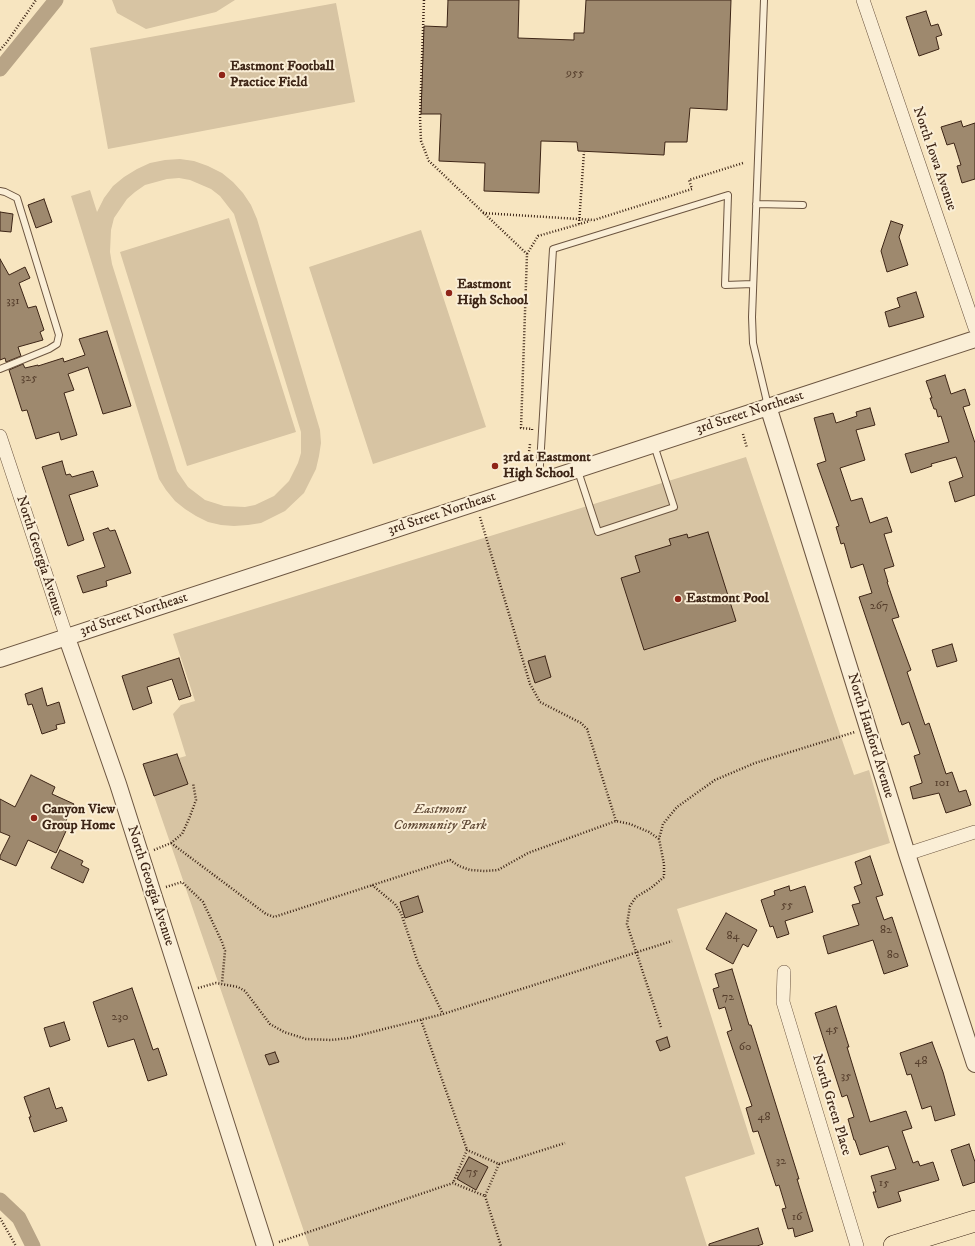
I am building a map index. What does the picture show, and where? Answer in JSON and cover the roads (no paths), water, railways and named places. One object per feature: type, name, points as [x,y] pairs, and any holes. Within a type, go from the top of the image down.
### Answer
[{"type":"main road","points":[[894,1246],[975,1220]]},
{"type":"street","name":"North Iowa Avenue","points":[[863,0],[975,328]]},
{"type":"street","name":"3rd Street Northeast","points":[[0,659],[975,339]]},
{"type":"street","name":"North Hanford Avenue","points":[[768,406],[907,854],[975,1064]]},
{"type":"street","name":"North Georgia Avenue","points":[[0,436],[67,638],[118,784],[184,993],[270,1245]]},
{"type":"street","points":[[907,854],[975,832]]},
{"type":"street","name":"North Green Place","points":[[784,972],[783,1002],[857,1246]]},
{"type":"lane","points":[[764,0],[752,317],[754,343],[768,406]]},
{"type":"lane","points":[[0,191],[17,198],[60,334],[57,344],[49,349],[0,369]]},
{"type":"lane","points":[[539,482],[553,249],[728,195],[725,285],[753,284]]},
{"type":"lane","points":[[756,204],[803,205]]},
{"type":"lane","points":[[578,469],[598,532],[674,507],[653,444]]},
{"type":"waterway","points":[[0,69],[56,0]]},
{"type":"waterway","points":[[0,1200],[19,1218],[33,1246]]},
{"type":"place","name":"Eastmont Football Practice Field","points":[[222,75]]},
{"type":"place","name":"Eastmont High School","points":[[449,293]]},
{"type":"place","name":"3rd at Eastmont High School","points":[[495,466]]},
{"type":"place","name":"Eastmont Pool","points":[[678,599]]},
{"type":"place","name":"Canyon View Group Home","points":[[34,818]]},
{"type":"park label","name":"Eastmont Community Park","points":[[440,818]]}]
